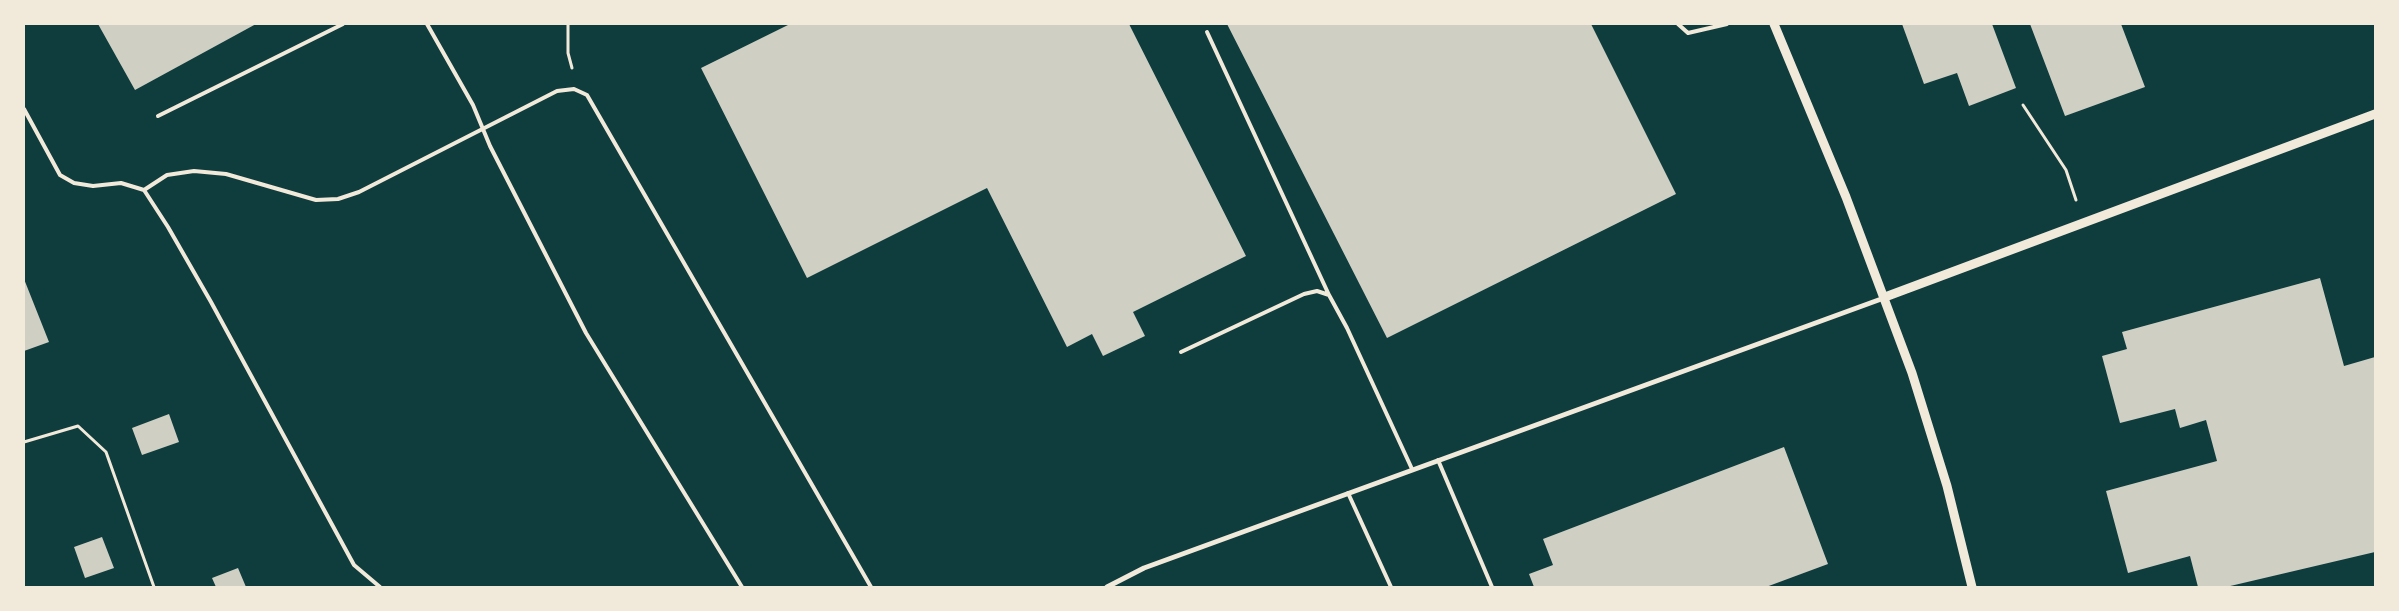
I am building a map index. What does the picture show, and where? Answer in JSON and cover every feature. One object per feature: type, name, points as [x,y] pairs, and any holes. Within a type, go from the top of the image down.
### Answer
[{"type":"street","points":[[1774,24],[1885,297],[1912,373],[1947,486],[1972,587]]},
{"type":"street","points":[[1107,587],[1144,568],[2084,224],[2375,114]]},
{"type":"lane","points":[[158,116],[343,24]]},
{"type":"lane","points":[[427,24],[472,105],[586,333],[742,587]]},
{"type":"lane","points":[[1678,24],[1688,34],[1727,24]]},
{"type":"lane","points":[[1207,32],[1412,469]]},
{"type":"lane","points":[[144,190],[167,176],[194,171],[226,174],[316,200],[338,199],[359,192],[558,91],[574,89],[588,95],[871,587]]},
{"type":"lane","points":[[24,108],[60,175],[74,184],[93,186],[121,183],[144,190],[168,227],[211,302],[354,565],[380,587]]},
{"type":"lane","points":[[1181,352],[1304,294],[1317,291],[1329,295]]},
{"type":"lane","points":[[1438,460],[1492,587]]},
{"type":"lane","points":[[1348,493],[1390,587]]},
{"type":"path","points":[[568,24],[568,53],[572,64],[574,89]]},
{"type":"path","points":[[2023,105],[2066,170],[2084,224]]},
{"type":"path","points":[[24,442],[78,426],[106,452],[154,587]]},
{"type":"building","points":[[98,24],[256,24],[135,90]]},
{"type":"building","points":[[790,24],[1129,24],[1246,256],[1133,312],[1145,336],[1103,356],[1092,334],[1067,347],[987,188],[807,278],[701,68]]},
{"type":"building","points":[[1227,24],[1591,24],[1676,194],[1387,338]]},
{"type":"building","points":[[1902,24],[1992,24],[2016,88],[1969,106],[1957,73],[1924,84]]},
{"type":"building","points":[[2030,24],[2121,24],[2145,87],[2065,116]]},
{"type":"building","points":[[2320,278],[2344,366],[2375,357],[2375,552],[2226,587],[2198,587],[2190,556],[2128,573],[2106,491],[2217,461],[2206,420],[2180,428],[2175,409],[2120,423],[2102,356],[2127,349],[2122,332]]},
{"type":"building","points":[[24,279],[49,342],[24,351]]},
{"type":"building","points":[[169,414],[179,442],[142,455],[132,428]]},
{"type":"building","points":[[1784,447],[1828,564],[1766,587],[1534,587],[1529,574],[1553,565],[1543,539]]},
{"type":"building","points":[[102,537],[114,568],[85,578],[74,547]]},
{"type":"building","points":[[238,568],[246,587],[216,587],[212,578]]}]
